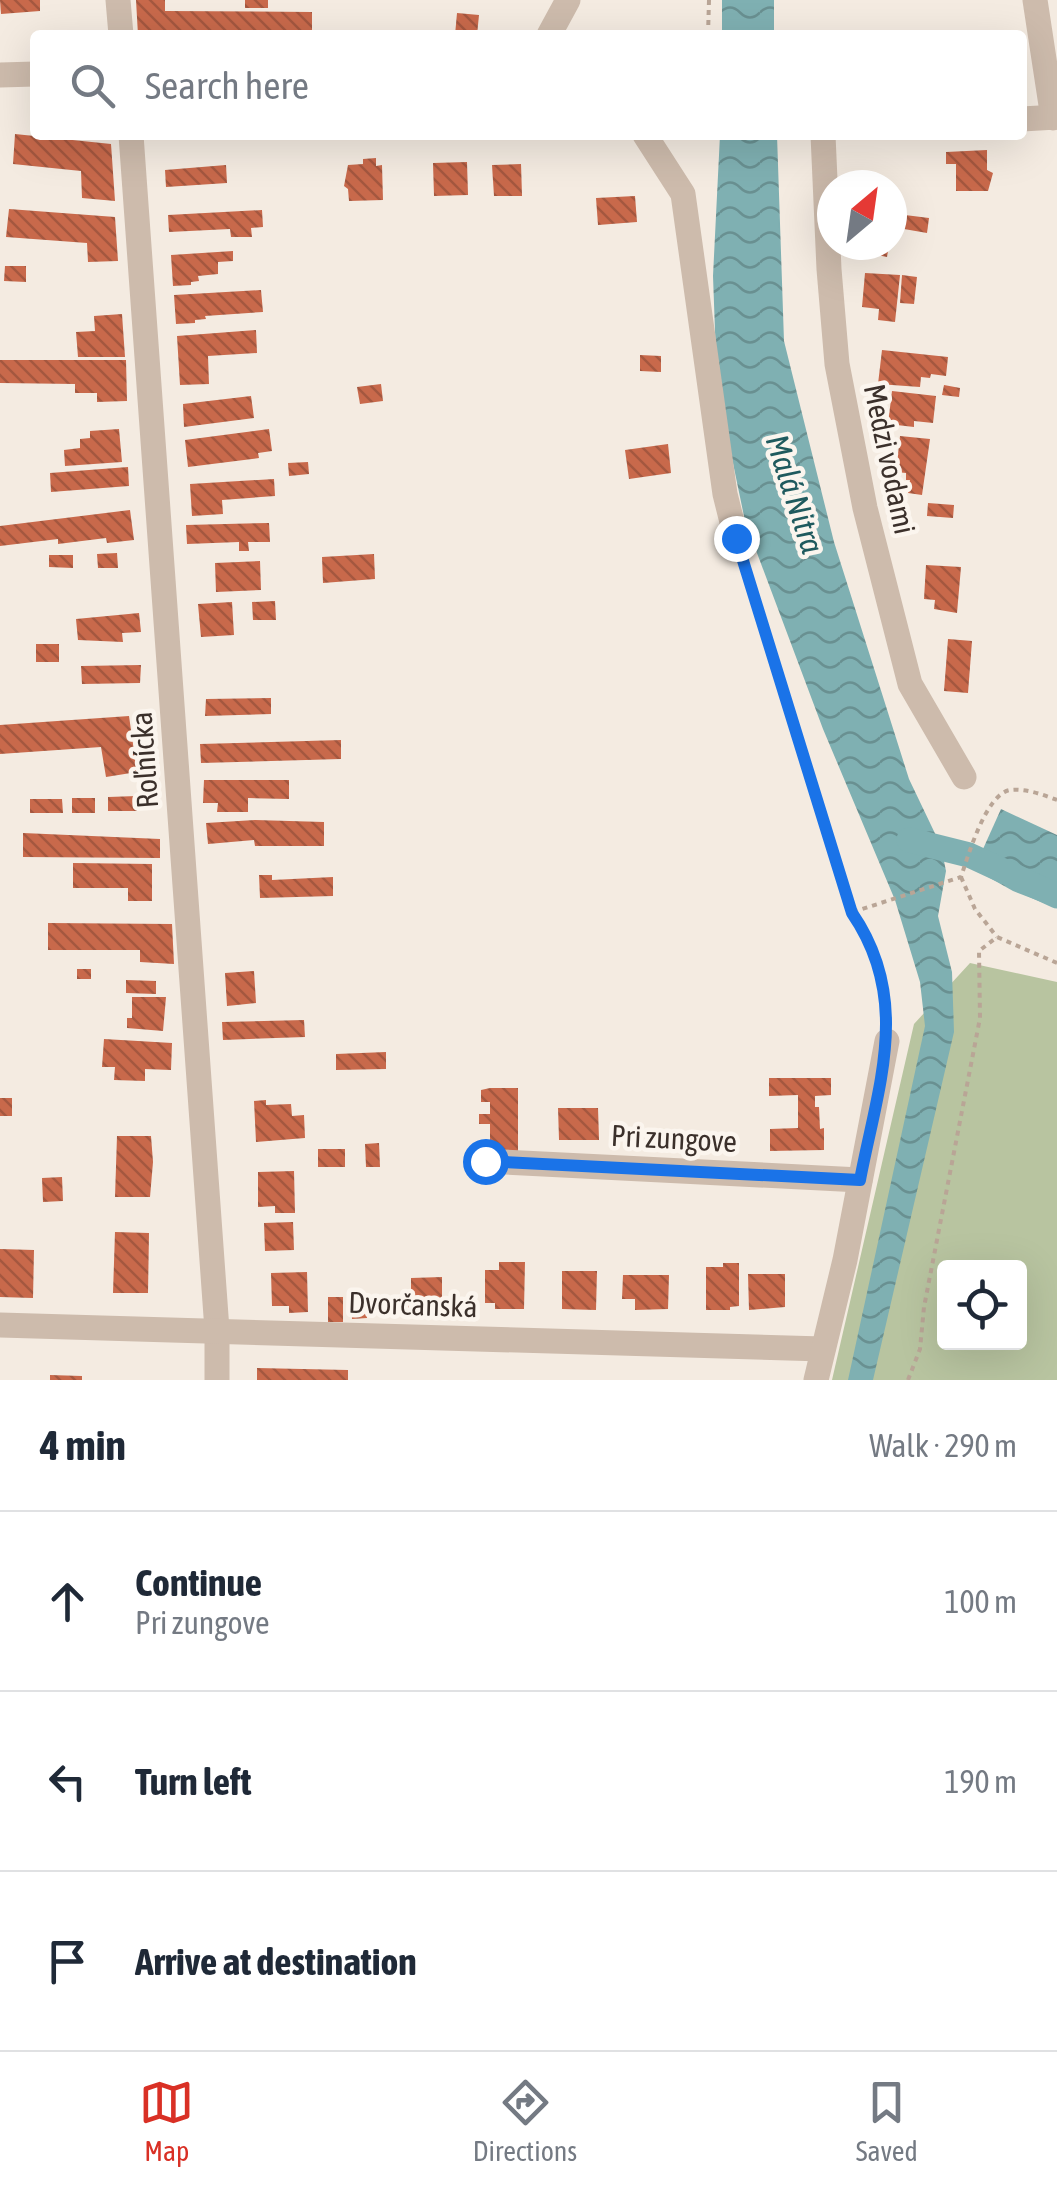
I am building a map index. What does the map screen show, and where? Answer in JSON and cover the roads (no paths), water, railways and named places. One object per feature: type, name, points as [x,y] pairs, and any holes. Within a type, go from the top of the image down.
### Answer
[{"type":"street","points":[[118,0],[121,30]]},
{"type":"street","points":[[553,30],[568,0]]},
{"type":"street","points":[[1027,119],[1055,117],[1035,0]]},
{"type":"street","points":[[0,75],[30,74]]},
{"type":"street","name":"Roľnícka","points":[[131,140],[218,1330],[217,1380]]},
{"type":"street","points":[[648,140],[684,194],[725,494],[736,538]]},
{"type":"street","name":"Medzi vodami","points":[[823,140],[828,269],[837,364],[865,508],[910,684],[964,777]]},
{"type":"street","points":[[816,1380],[887,1041]]},
{"type":"street","name":"Pri zungove","points":[[485,1161],[860,1180]]},
{"type":"street","name":"Dvorčanská","points":[[0,1325],[823,1349]]},
{"type":"water","points":[[722,0],[774,0],[774,30],[722,30]]},
{"type":"water","points":[[720,140],[777,140],[784,341],[834,542],[909,779],[941,846],[946,871],[938,916],[952,972],[954,1032],[873,1380],[848,1380],[925,1026],[920,982],[895,900],[823,729],[745,521],[717,386],[713,276]]},
{"type":"water","points":[[1001,809],[1057,835],[1057,908],[1013,891],[974,869]]},
{"type":"waterway","name":"Malá Nitra","points":[[909,840],[969,855],[1057,896]]}]
